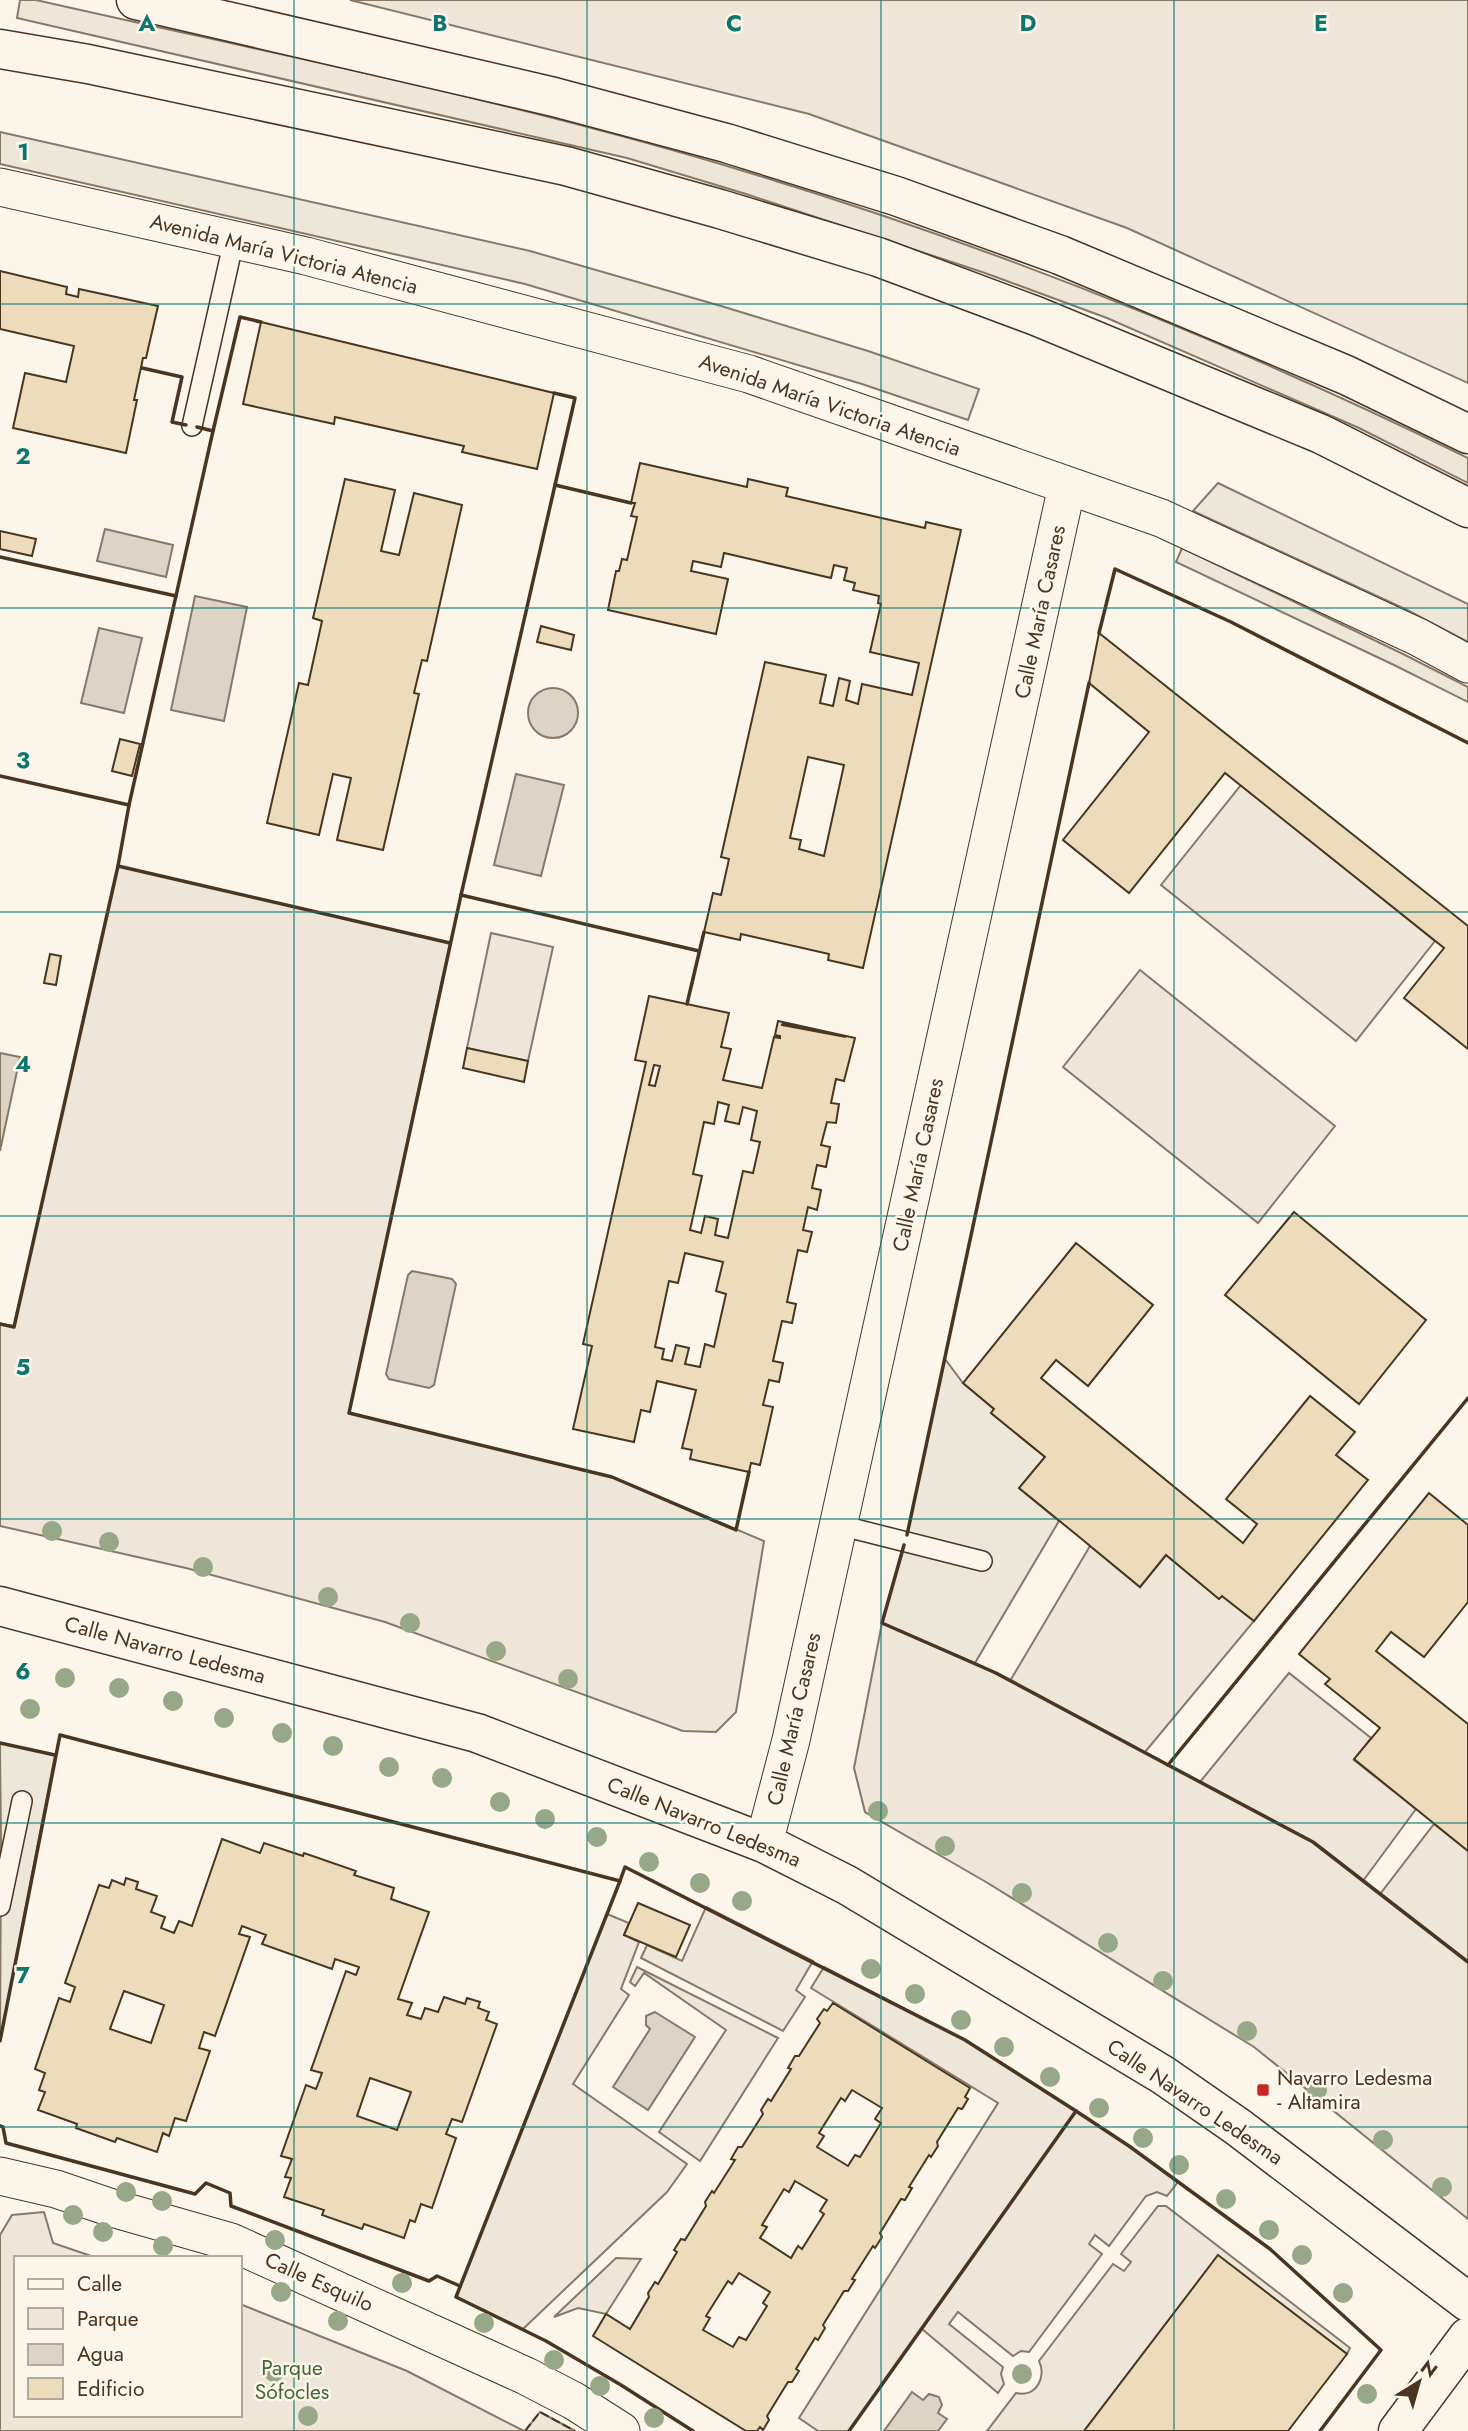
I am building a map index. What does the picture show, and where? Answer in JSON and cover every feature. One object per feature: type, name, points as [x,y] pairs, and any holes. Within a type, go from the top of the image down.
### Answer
[{"type":"main road","points":[[136,0],[554,97],[726,143],[896,196],[1073,260],[1346,375],[1468,434]]},
{"type":"main road","points":[[0,49],[88,64],[566,166],[865,253],[1036,316],[1321,435],[1468,508]]},
{"type":"main road","name":"Calle Navarro Ledesma","points":[[0,1606],[477,1733],[764,1843],[848,1885],[1163,2076],[1238,2127],[1468,2302]]},
{"type":"main road","points":[[1398,2431],[1468,2337]]},
{"type":"street","name":"Avenida María Victoria Atencia","points":[[0,187],[306,256],[749,374],[1161,518],[1418,637],[1468,664]]},
{"type":"street","name":"Calle María Casares","points":[[764,1843],[791,1740],[1067,486]]},
{"type":"street","name":"Calle Esquilo","points":[[0,2176],[56,2189],[231,2242],[526,2376],[574,2401],[621,2431]]},
{"type":"lane","points":[[192,426],[234,240]]},
{"type":"lane","points":[[839,1525],[982,1561]]},
{"type":"lane","points":[[0,1906],[22,1801]]},
{"type":"green space","points":[[20,0],[36,0],[484,101],[662,147],[842,202],[1025,266],[1293,376],[1468,458],[1468,483],[1359,428],[1107,318],[985,273],[746,194],[627,158],[17,18]]},
{"type":"green space","points":[[350,0],[1468,0],[1468,383],[1127,228],[809,114]]},
{"type":"green space","points":[[1241,785],[1435,941],[1356,1041],[1161,885]]},
{"type":"green space","points":[[118,866],[450,943],[349,1413],[612,1477],[764,1541],[736,1712],[716,1732],[683,1731],[385,1622],[186,1568],[0,1526],[0,1324],[14,1326]]},
{"type":"green space","points":[[491,933],[553,947],[528,1061],[467,1048]]},
{"type":"green space","points":[[1140,970],[1335,1126],[1258,1223],[1063,1067]]},
{"type":"green space","points":[[1090,1546],[1140,1587],[1166,1555],[1219,1599],[1222,1596],[1254,1621],[1145,1752],[1200,1782],[1289,1673],[1371,1738],[1354,1760],[1416,1809],[1363,1881],[1380,1894],[1434,1824],[1468,1851],[1468,2219],[1254,2047],[986,1882],[865,1812],[854,1768],[882,1623],[1010,1681]]},
{"type":"green space","points":[[706,1907],[813,1961],[796,1990],[805,1997],[783,2031],[641,1958],[647,1945],[682,1961]]},
{"type":"green space","points":[[607,1914],[629,1923],[624,1935],[639,1942],[621,1989],[629,1995],[573,2084],[687,2164],[667,2192],[523,2329],[456,2297]]},
{"type":"green space","points":[[637,1967],[778,2038],[700,2161],[659,2132],[726,2030],[644,1973],[635,1986],[630,1982]]},
{"type":"green space","points":[[824,1967],[965,2040],[1129,2146],[1178,2182],[1167,2196],[1157,2192],[1146,2196],[1109,2246],[1095,2235],[1089,2244],[1102,2254],[1029,2352],[1021,2351],[1013,2356],[958,2312],[949,2324],[1003,2367],[1001,2374],[1004,2384],[998,2393],[922,2329],[849,2431],[818,2431],[799,2418],[998,2103],[811,1988]]},
{"type":"green space","points":[[1158,2206],[1166,2206],[1350,2348],[1347,2354],[1218,2256],[1084,2431],[987,2431],[1016,2393],[1029,2392],[1038,2385],[1042,2373],[1039,2361],[1113,2264],[1124,2271],[1131,2262],[1121,2254]]},
{"type":"green space","name":"Parque Sófocles","points":[[44,2212],[53,2243],[91,2256],[14,2256],[14,2417],[242,2417],[242,2305],[407,2371],[524,2431],[0,2431],[0,2235],[12,2215]]},
{"type":"green space","points":[[616,2258],[641,2259],[606,2314],[578,2308],[554,2317]]},
{"type":"green space","points":[[540,2412],[575,2431],[525,2431]]},
{"type":"shaded area","points":[[0,132],[530,251],[868,351],[979,389],[968,420],[862,384],[525,284],[0,164]]},
{"type":"shaded area","points":[[1218,483],[1468,604],[1468,642],[1405,609],[1193,511]]},
{"type":"shaded area","points":[[1182,548],[1468,687],[1468,702],[1176,562]]},
{"type":"shaded area","points":[[945,1359],[963,1383],[994,1409],[991,1413],[1045,1457],[1019,1488],[1059,1521],[975,1663],[882,1623],[906,1540]]},
{"type":"shaded area","points":[[0,1743],[55,1755],[0,2041],[1,1850]]},
{"type":"water","points":[[105,529],[173,545],[166,577],[97,561]]},
{"type":"water","points":[[195,596],[247,607],[224,721],[171,710]]},
{"type":"water","points":[[99,628],[142,638],[124,713],[81,703]]},
{"type":"water","points":[[553,688],[571,695],[578,713],[571,731],[553,738],[535,731],[528,713],[535,695]]},
{"type":"water","points":[[516,774],[564,785],[541,876],[494,865]]},
{"type":"water","points":[[0,1053],[20,1057],[0,1151]]},
{"type":"water","points":[[412,1271],[452,1279],[456,1284],[434,1385],[429,1388],[389,1379],[386,1374],[408,1275]]},
{"type":"water","points":[[655,2012],[695,2037],[648,2110],[613,2087],[650,2029],[646,2025],[646,2016]]},
{"type":"water","points":[[912,2392],[923,2400],[929,2394],[939,2397],[942,2405],[938,2413],[947,2419],[938,2431],[884,2431]]},
{"type":"building","points":[[0,271],[67,287],[66,294],[78,297],[79,289],[158,306],[146,358],[143,358],[126,453],[13,428],[25,373],[66,382],[74,346],[0,329]]},
{"type":"building","points":[[261,322],[554,393],[537,469],[462,452],[464,446],[335,417],[334,424],[243,404]]},
{"type":"building","points":[[640,463],[747,487],[748,479],[788,488],[786,496],[925,528],[926,522],[961,530],[863,968],[828,960],[829,954],[741,934],[740,940],[704,932],[713,893],[721,895],[729,859],[721,857],[765,662],[826,675],[820,703],[833,706],[839,678],[850,681],[846,700],[858,704],[862,684],[912,695],[919,663],[870,652],[881,604],[878,603],[879,596],[853,590],[855,583],[844,580],[847,568],[834,565],[831,578],[724,553],[721,567],[693,561],[691,571],[728,579],[716,634],[608,610],[616,571],[619,571],[622,559],[627,560],[637,517],[631,516],[635,503],[631,503]],"holes":[[[808,757],[844,765],[824,856],[799,849],[801,840],[790,838]]]},
{"type":"building","points":[[345,479],[395,490],[381,551],[399,555],[414,493],[462,505],[427,661],[422,660],[414,693],[419,694],[383,850],[337,840],[351,778],[333,774],[319,835],[267,823],[299,683],[308,685],[322,621],[313,618]]},
{"type":"building","points":[[0,531],[36,539],[32,556],[0,549]]},
{"type":"building","points":[[541,626],[574,635],[571,650],[537,642]]},
{"type":"building","points":[[1099,633],[1468,926],[1468,1049],[1404,998],[1444,948],[1225,773],[1129,893],[1063,840],[1149,732],[1089,683]]},
{"type":"building","points":[[120,739],[140,744],[132,776],[112,771]]},
{"type":"building","points":[[50,954],[61,956],[56,985],[44,983]]},
{"type":"building","points":[[649,996],[729,1013],[721,1047],[731,1049],[723,1080],[762,1088],[774,1037],[780,1038],[775,1035],[778,1021],[855,1038],[844,1081],[836,1079],[831,1103],[839,1104],[836,1123],[827,1122],[821,1145],[830,1147],[826,1167],[817,1165],[812,1188],[821,1190],[817,1210],[808,1207],[803,1230],[812,1232],[807,1252],[798,1250],[787,1302],[796,1304],[792,1323],[782,1321],[773,1361],[783,1363],[779,1382],[769,1380],[763,1405],[773,1407],[760,1465],[751,1463],[749,1472],[690,1459],[692,1450],[682,1448],[696,1390],[657,1381],[650,1412],[641,1410],[634,1442],[573,1429],[592,1346],[583,1344],[646,1062],[635,1060]],"holes":[[[783,1023],[846,1037],[782,1025]],[[654,1065],[660,1066],[655,1086],[649,1085]],[[718,1102],[729,1105],[725,1121],[739,1124],[743,1107],[757,1111],[751,1140],[760,1142],[753,1173],[743,1171],[728,1238],[715,1235],[718,1219],[705,1216],[701,1233],[690,1230],[702,1176],[693,1174],[704,1122],[714,1124]],[[685,1253],[723,1262],[716,1291],[726,1294],[714,1347],[705,1344],[700,1367],[685,1364],[689,1348],[676,1345],[672,1361],[662,1359],[664,1349],[655,1347],[669,1281],[678,1283]]]},
{"type":"building","points":[[467,1048],[528,1061],[524,1082],[463,1068]]},
{"type":"building","points":[[1294,1212],[1426,1320],[1359,1404],[1225,1295]]},
{"type":"building","points":[[1076,1243],[1153,1305],[1088,1386],[1056,1360],[1041,1378],[1243,1543],[1257,1524],[1226,1499],[1310,1396],[1355,1432],[1336,1455],[1368,1480],[1254,1621],[1222,1596],[1219,1599],[1166,1555],[1140,1587],[1019,1488],[1045,1457],[991,1413],[994,1409],[963,1383]]},
{"type":"building","points":[[1429,1493],[1468,1525],[1468,1602],[1424,1657],[1391,1632],[1376,1651],[1468,1724],[1468,1851],[1354,1759],[1380,1728],[1325,1684],[1330,1679],[1299,1654]]},
{"type":"building","points":[[222,1839],[260,1853],[264,1843],[356,1871],[354,1875],[394,1888],[391,1899],[429,1912],[398,1999],[412,2003],[407,2015],[421,2019],[425,2008],[438,2012],[444,1997],[465,2004],[467,1998],[480,2002],[478,2008],[489,2012],[486,2020],[497,2024],[462,2122],[452,2119],[446,2134],[456,2138],[432,2208],[421,2204],[415,2222],[410,2220],[404,2238],[364,2224],[362,2229],[322,2215],[324,2210],[284,2197],[291,2178],[285,2177],[292,2159],[281,2156],[306,2085],[316,2089],[322,2073],[311,2070],[346,1971],[356,1975],[359,1967],[335,1959],[332,1969],[262,1944],[266,1935],[242,1926],[239,1934],[250,1937],[215,2036],[204,2032],[199,2048],[210,2051],[186,2121],[175,2118],[169,2136],[163,2133],[157,2152],[117,2138],[115,2142],[38,2110],[45,2092],[39,2090],[45,2073],[35,2069],[59,1998],[70,2002],[75,1987],[65,1983],[99,1885],[109,1888],[112,1880],[124,1885],[126,1878],[138,1882],[136,1889],[157,1896],[151,1912],[165,1917],[161,1928],[174,1933],[179,1921],[192,1926]],"holes":[[[124,1991],[164,2005],[151,2043],[110,2029]],[[370,2078],[411,2092],[397,2130],[357,2116]]]},
{"type":"building","points":[[638,1903],[690,1925],[676,1957],[624,1935]]},
{"type":"building","points":[[833,2003],[970,2088],[965,2097],[968,2099],[962,2109],[958,2108],[937,2142],[938,2146],[931,2157],[929,2155],[909,2187],[912,2188],[905,2200],[901,2199],[880,2233],[882,2237],[852,2279],[855,2280],[848,2291],[844,2291],[823,2325],[825,2328],[818,2340],[815,2338],[796,2369],[799,2371],[792,2382],[788,2382],[767,2416],[769,2420],[763,2430],[760,2427],[757,2431],[746,2431],[593,2336],[606,2314],[630,2329],[649,2297],[648,2293],[655,2282],[658,2284],[677,2252],[674,2250],[681,2239],[685,2240],[706,2206],[705,2202],[735,2160],[731,2159],[738,2147],[742,2147],[763,2114],[761,2110],[768,2099],[771,2101],[791,2069],[788,2068],[795,2056],[799,2056],[820,2023],[817,2019],[824,2009],[827,2011]],"holes":[[[852,2090],[882,2108],[875,2119],[881,2123],[860,2157],[855,2155],[848,2166],[817,2147],[824,2136],[819,2133],[841,2098],[845,2101]],[[795,2181],[827,2200],[820,2211],[824,2214],[802,2249],[798,2246],[791,2258],[760,2238],[767,2227],[762,2225],[784,2189],[789,2192]],[[739,2273],[770,2292],[763,2303],[767,2306],[746,2340],[739,2337],[733,2347],[703,2330],[710,2318],[706,2316],[728,2281],[732,2284]]]},
{"type":"building","points":[[1218,2255],[1347,2354],[1288,2431],[1084,2431]]},
{"type":"fence","points":[[525,2431],[540,2412],[575,2431]]},
{"type":"wall","points":[[213,431],[240,317],[261,322]]},
{"type":"wall","points":[[142,368],[182,377],[172,422],[186,425]]},
{"type":"wall","points":[[554,393],[575,398],[555,485]]},
{"type":"wall","points":[[0,776],[129,805],[213,431],[197,427]]},
{"type":"wall","points":[[631,503],[555,485],[461,895],[699,951]]},
{"type":"wall","points":[[0,557],[176,596]]},
{"type":"wall","points":[[1099,633],[1115,569],[1231,622],[1468,743]]},
{"type":"wall","points":[[907,1535],[1089,683]]},
{"type":"wall","points":[[129,805],[118,866],[450,943]]},
{"type":"wall","points":[[0,1324],[14,1327],[118,866]]},
{"type":"wall","points":[[461,895],[349,1413],[612,1477],[736,1530],[749,1472]]},
{"type":"wall","points":[[687,1004],[704,932]]},
{"type":"wall","points":[[904,1545],[882,1623],[996,1673],[1168,1765],[1468,1398]]},
{"type":"wall","points":[[0,2041],[60,1735],[620,1881],[456,2297],[546,2341],[693,2431]]},
{"type":"wall","points":[[0,1743],[55,1755]]},
{"type":"wall","points":[[1168,1765],[1313,1842],[1468,1962]]},
{"type":"wall","points":[[620,1881],[625,1867],[965,2040],[1076,2111],[849,2431]]},
{"type":"wall","points":[[1076,2111],[1129,2146],[1270,2249],[1381,2350],[1320,2431]]},
{"type":"wall","points":[[0,2126],[3,2127],[6,2143],[195,2194],[206,2183],[230,2193],[231,2206],[429,2281],[437,2276],[460,2286]]},
{"type":"place","name":"Navarro Ledesma - Altamira","points":[[1263,2090]]}]
